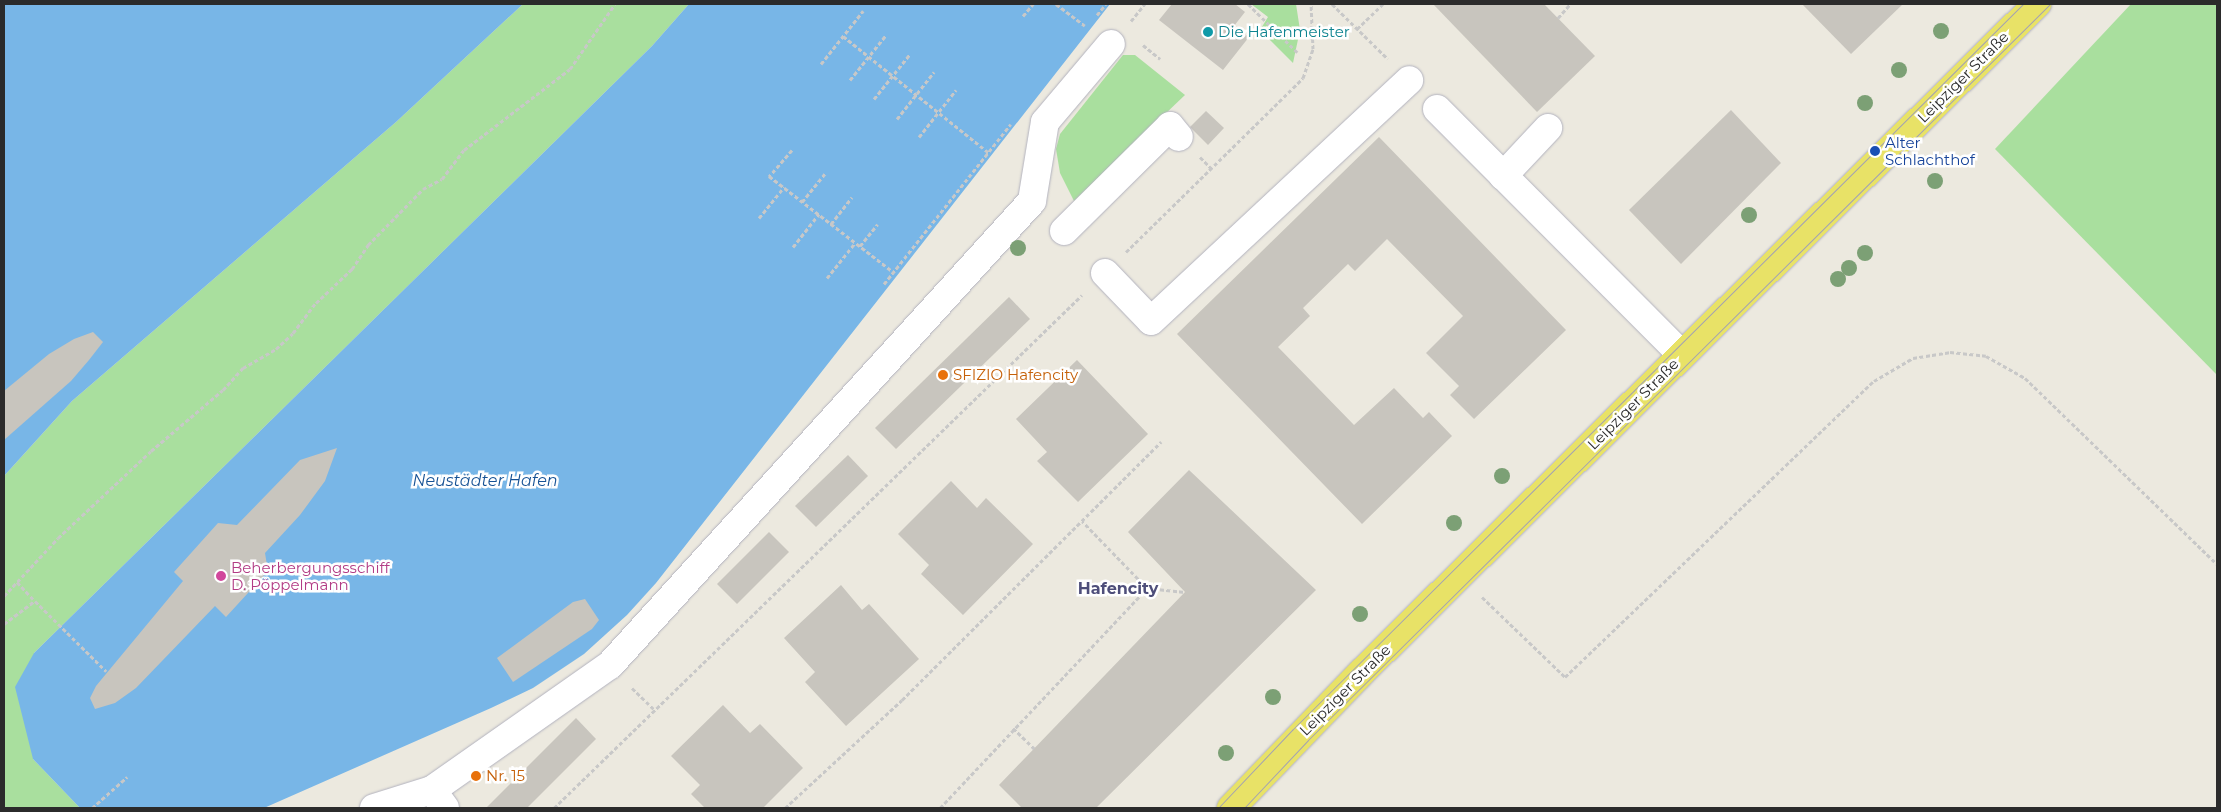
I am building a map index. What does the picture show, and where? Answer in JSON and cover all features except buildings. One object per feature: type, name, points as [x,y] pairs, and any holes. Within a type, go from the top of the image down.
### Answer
[{"type":"main road","name":"Leipziger Straße","points":[[1232,808],[1362,672],[2037,4]]},
{"type":"street","points":[[374,808],[439,799],[616,672],[1032,202],[1045,122],[1111,44]]},
{"type":"street","points":[[1105,273],[1151,321],[1408,80]]},
{"type":"street","points":[[1437,110],[1682,355]]},
{"type":"street","points":[[1032,202],[1069,235],[1170,126],[1180,137]]},
{"type":"street","points":[[1503,176],[1548,128]]},
{"type":"path","points":[[4,596],[58,538],[151,451],[224,390],[243,368],[276,350],[293,333],[316,303],[352,269],[368,245],[423,190],[442,179],[464,150],[570,69],[615,4]]},
{"type":"path","points":[[1024,16],[1033,4]]},
{"type":"path","points":[[1056,4],[1087,28]]},
{"type":"path","points":[[1062,8],[1066,4]]},
{"type":"path","points":[[1081,36],[1106,4]]},
{"type":"path","points":[[1248,4],[1298,52]]},
{"type":"path","points":[[554,808],[1303,78],[1313,50],[1311,4]]},
{"type":"path","points":[[1357,29],[1383,4]]},
{"type":"path","points":[[1558,18],[1570,4]]},
{"type":"path","points":[[821,64],[863,11]]},
{"type":"path","points":[[850,80],[886,35]]},
{"type":"path","points":[[843,36],[988,152]]},
{"type":"path","points":[[874,99],[910,54]]},
{"type":"path","points":[[897,118],[934,72]]},
{"type":"path","points":[[919,137],[956,90]]},
{"type":"path","points":[[884,284],[1013,121]]},
{"type":"path","points":[[792,150],[769,176],[894,272]]},
{"type":"path","points":[[802,202],[826,172]]},
{"type":"path","points":[[759,218],[784,187]]},
{"type":"path","points":[[831,224],[852,197]]},
{"type":"path","points":[[793,247],[819,214]]},
{"type":"path","points":[[860,246],[878,224]]},
{"type":"path","points":[[827,278],[855,243]]},
{"type":"path","points":[[1461,575],[1565,677],[1874,382],[1913,358],[1950,352],[1986,356],[2025,378],[2217,564]]},
{"type":"path","points":[[786,808],[902,700],[1161,442]]},
{"type":"path","points":[[1082,521],[1147,588],[1185,592]]},
{"type":"path","points":[[17,582],[106,671]]},
{"type":"path","points":[[940,808],[1013,728],[1147,588]]},
{"type":"path","points":[[4,624],[35,601]]},
{"type":"path","points":[[616,672],[655,710]]},
{"type":"path","points":[[1013,728],[1034,749]]},
{"type":"path","points":[[92,808],[127,777]]},
{"type":"green space","points":[[523,4],[689,4],[652,46],[34,653],[33,759],[80,808],[4,808],[4,476],[72,401],[396,122]]},
{"type":"green space","points":[[1251,4],[1296,4],[1300,30],[1293,63],[1260,30],[1268,17]]},
{"type":"green space","points":[[2131,4],[2217,4],[2217,375],[1995,149]]},
{"type":"green space","points":[[1123,55],[1135,55],[1185,95],[1074,201],[1060,173],[1056,149],[1060,134]]},
{"type":"water","points":[[4,4],[523,4],[396,122],[72,401],[4,476]]},
{"type":"water","name":"Neustädter Hafen","points":[[689,4],[1110,4],[656,583],[627,615],[584,654],[533,688],[264,808],[80,808],[33,759],[15,687],[34,653],[652,46]]},
{"type":"tram line","points":[[1218,808],[1292,730],[2023,4]]},
{"type":"tram line","points":[[1244,808],[1308,740],[2050,4]]},
{"type":"place","name":"Die Hafenmeister","points":[[1208,32]]},
{"type":"place","name":"Alter Schlachthof","points":[[1875,151]]},
{"type":"place","name":"SFIZIO Hafencity","points":[[943,375]]},
{"type":"place","name":"Beherbergungsschiff D. Pöppelmann","points":[[221,576]]},
{"type":"place","name":"Nr. 15","points":[[476,776]]},
{"type":"district","name":"Hafencity","points":[[1118,589]]}]
